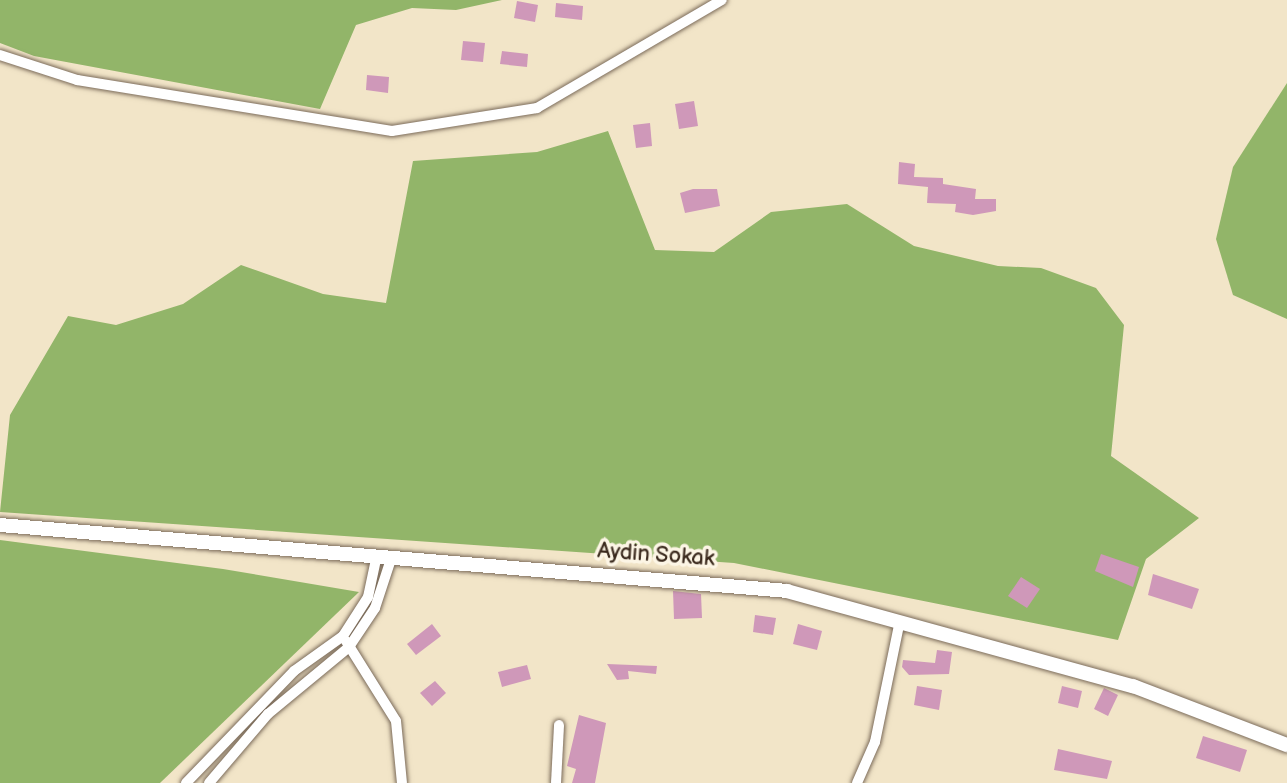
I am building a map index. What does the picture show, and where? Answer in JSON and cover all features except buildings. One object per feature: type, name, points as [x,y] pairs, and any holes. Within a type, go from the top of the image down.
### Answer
[{"type":"street","points":[[0,55],[77,80],[392,131],[537,108],[722,0]]},
{"type":"street","name":"Aydin Sokak","points":[[0,525],[384,559],[723,582],[787,591],[899,625],[1133,686],[1287,745]]},
{"type":"street","points":[[186,783],[282,682],[343,636],[368,597],[384,559]]},
{"type":"street","points":[[209,783],[268,714],[349,647],[375,608],[384,559]]},
{"type":"street","points":[[857,783],[875,742],[899,625]]},
{"type":"street","points":[[343,636],[396,721],[402,783]]},
{"type":"street","points":[[556,783],[559,725]]},
{"type":"green space","points":[[0,0],[502,0],[456,10],[412,8],[356,25],[320,109],[34,56],[0,43]]},
{"type":"green space","points":[[1287,83],[1287,319],[1233,295],[1216,239],[1233,167]]},
{"type":"green space","points":[[608,131],[655,250],[714,252],[771,212],[847,204],[914,246],[998,266],[1041,268],[1096,288],[1124,325],[1111,456],[1199,518],[1146,559],[1118,640],[734,563],[0,512],[10,415],[68,316],[116,325],[183,304],[241,265],[323,294],[386,303],[413,161],[537,152]]},
{"type":"green space","points":[[0,540],[223,569],[359,592],[160,783],[0,783]]}]
